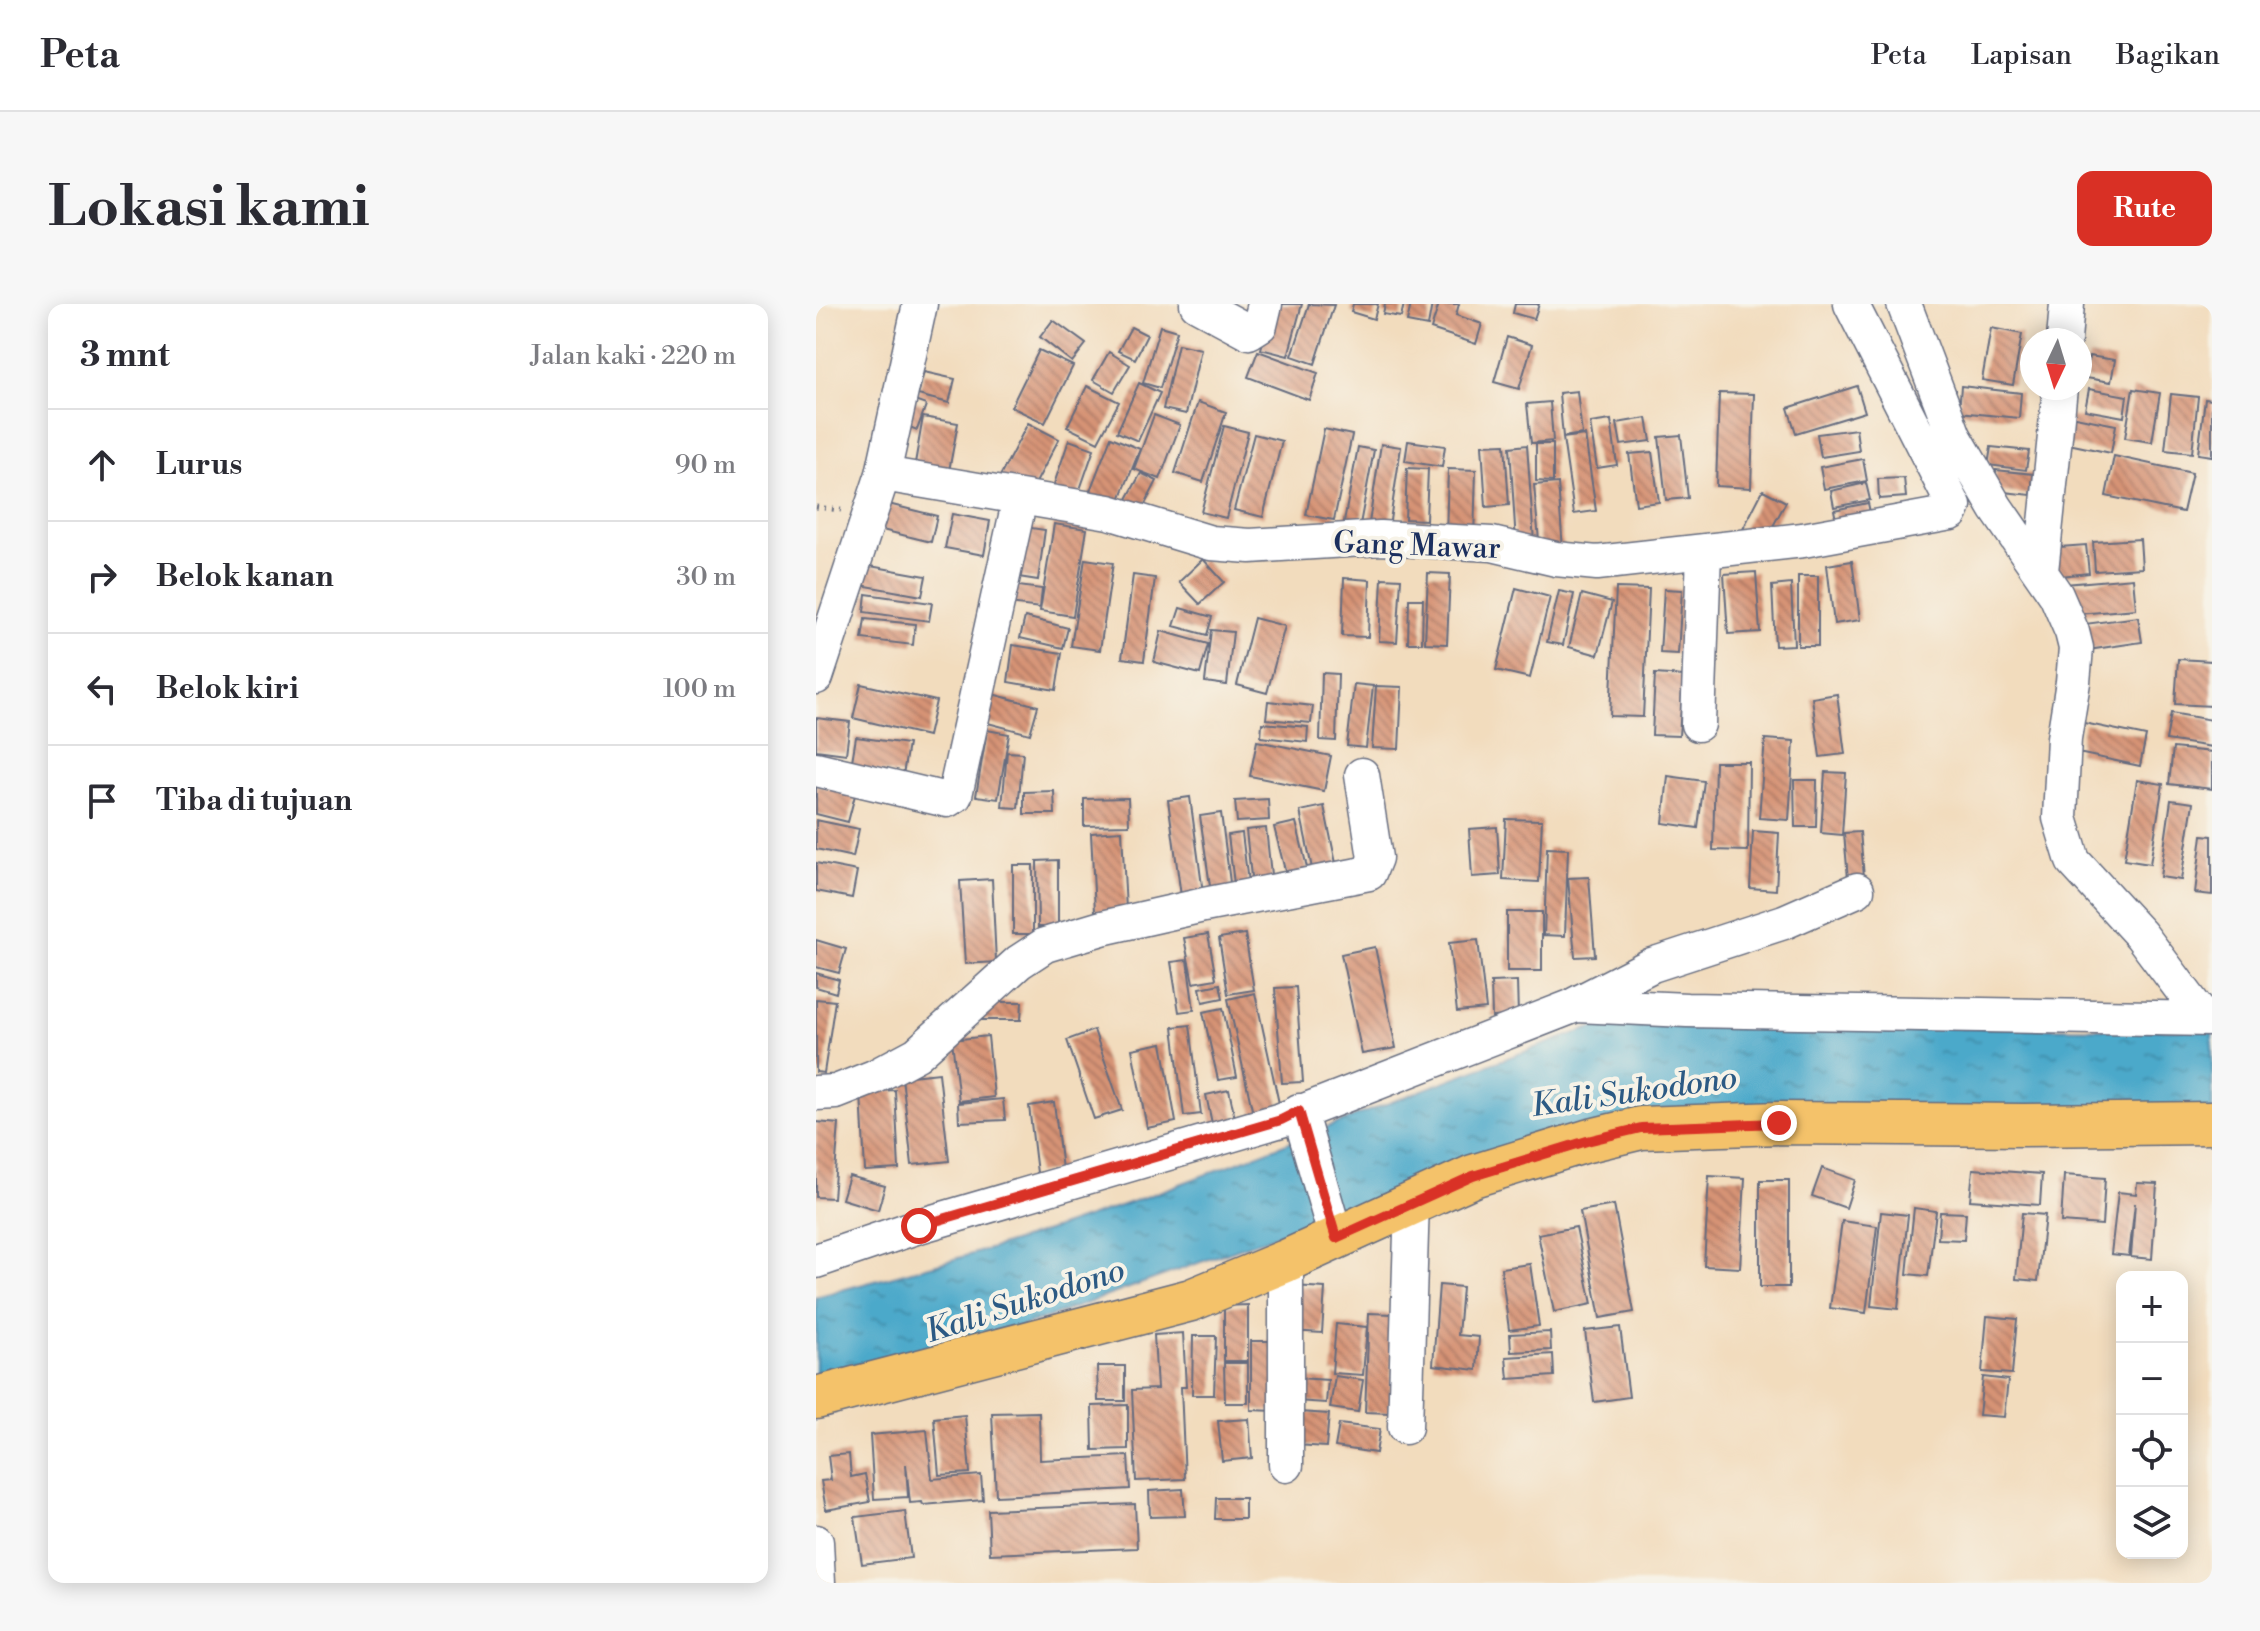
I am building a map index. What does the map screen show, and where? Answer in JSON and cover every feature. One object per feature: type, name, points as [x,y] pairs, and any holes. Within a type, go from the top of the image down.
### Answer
[{"type":"main road","points":[[816,1398],[1191,1300],[1286,1261],[1334,1230],[1473,1176],[1641,1128],[1779,1123],[2212,1123]]},
{"type":"street","points":[[816,677],[883,474],[920,304]]},
{"type":"street","points":[[1197,304],[1249,332],[1260,325],[1265,304]]},
{"type":"street","name":"Gang Mawar","points":[[883,474],[1109,512],[1211,543],[1250,546],[1380,538],[1492,544],[1556,559],[1597,563],[1803,540],[1951,513],[1954,506],[1851,304]]},
{"type":"street","points":[[1576,1005],[1972,1017],[2188,1018],[2141,935],[2073,861],[2060,818],[2064,738],[2076,648],[2056,595],[1996,508],[1954,436],[1904,304]]},
{"type":"street","points":[[2065,328],[2067,304]]},
{"type":"street","points":[[2041,571],[2059,400]]},
{"type":"street","points":[[816,769],[947,800],[955,795],[1020,498]]},
{"type":"street","points":[[1698,724],[1704,552]]},
{"type":"street","points":[[816,1093],[836,1092],[874,1077],[917,1054],[1019,962],[1045,945],[1102,928],[1204,905],[1369,873],[1375,858],[1362,775]]},
{"type":"street","points":[[816,1261],[919,1226],[1281,1120],[1301,1118],[1576,1005],[1652,965],[1784,922],[1857,890]]},
{"type":"street","points":[[1301,1118],[1334,1230]]},
{"type":"street","points":[[1405,1427],[1412,1201]]},
{"type":"street","points":[[1286,1261],[1286,1465]]},
{"type":"street","points":[[816,1542],[818,1583]]},
{"type":"water","name":"Kali Sukodono","points":[[1607,1023],[2212,1030],[2212,1111],[1625,1123],[1442,1175],[1010,1331],[816,1392],[816,1297],[987,1250],[1115,1208]]},
{"type":"building","points":[[1274,304],[1302,304],[1288,356],[1261,349]]},
{"type":"building","points":[[1309,304],[1334,305],[1315,364],[1292,356]]},
{"type":"building","points":[[1353,304],[1378,304],[1374,319],[1351,312]]},
{"type":"building","points":[[1385,304],[1404,304],[1401,317],[1383,314]]},
{"type":"building","points":[[1411,304],[1432,304],[1428,326],[1407,322]]},
{"type":"building","points":[[1439,304],[1459,304],[1456,315],[1482,324],[1476,344],[1431,329]]},
{"type":"building","points":[[1515,304],[1539,304],[1534,319],[1513,313]]},
{"type":"building","points":[[1053,320],[1086,344],[1072,362],[1040,337]]},
{"type":"building","points":[[1160,326],[1177,331],[1160,388],[1143,383]]},
{"type":"building","points":[[1131,327],[1147,335],[1135,359],[1118,351]]},
{"type":"building","points":[[1991,328],[2020,334],[2013,385],[1982,380]]},
{"type":"building","points":[[1507,337],[1532,345],[1519,389],[1494,382]]},
{"type":"building","points":[[1178,344],[1201,349],[1186,414],[1163,409]]},
{"type":"building","points":[[1039,350],[1073,366],[1045,423],[1011,407]]},
{"type":"building","points":[[1258,351],[1318,373],[1309,400],[1248,377]]},
{"type":"building","points":[[1109,352],[1130,365],[1114,392],[1093,380]]},
{"type":"building","points":[[2092,356],[2115,360],[2111,382],[2092,379]]},
{"type":"building","points":[[924,372],[955,379],[949,403],[918,395]]},
{"type":"building","points":[[1139,383],[1160,393],[1138,441],[1117,432]]},
{"type":"building","points":[[1087,386],[1119,402],[1098,442],[1067,427]]},
{"type":"building","points":[[1857,386],[1865,412],[1796,433],[1788,408]]},
{"type":"building","points":[[1961,386],[2020,393],[2019,418],[1959,412]]},
{"type":"building","points":[[2133,389],[2160,393],[2152,442],[2125,438]]},
{"type":"building","points":[[2092,390],[2127,396],[2124,417],[2085,410],[2087,400],[2092,400]]},
{"type":"building","points":[[1577,391],[1582,434],[1563,437],[1559,393]]},
{"type":"building","points":[[1719,393],[1754,394],[1751,488],[1716,486]]},
{"type":"building","points":[[2171,394],[2198,397],[2192,453],[2165,450]]},
{"type":"building","points":[[906,398],[926,405],[917,430],[897,422]]},
{"type":"building","points":[[2205,399],[2212,400],[2212,456],[2198,454]]},
{"type":"building","points":[[1198,402],[1226,412],[1203,482],[1175,473]]},
{"type":"building","points":[[1550,402],[1553,441],[1531,443],[1527,404]]},
{"type":"building","points":[[1154,415],[1180,425],[1160,479],[1134,469]]},
{"type":"building","points":[[2065,415],[2116,425],[2111,453],[2059,442]]},
{"type":"building","points":[[923,417],[958,423],[948,476],[914,469]]},
{"type":"building","points":[[1647,418],[1651,441],[1621,445],[1617,423]]},
{"type":"building","points":[[1611,420],[1617,465],[1597,468],[1590,423]]},
{"type":"building","points":[[1028,423],[1059,439],[1028,498],[997,482]]},
{"type":"building","points":[[1224,426],[1248,432],[1226,518],[1201,512]]},
{"type":"building","points":[[1324,429],[1352,435],[1334,520],[1306,515]]},
{"type":"building","points":[[1856,429],[1859,451],[1821,457],[1817,434]]},
{"type":"building","points":[[1254,434],[1282,441],[1263,517],[1234,510]]},
{"type":"building","points":[[1585,435],[1596,511],[1574,514],[1563,438]]},
{"type":"building","points":[[1681,435],[1688,498],[1666,500],[1659,437]]},
{"type":"building","points":[[1111,437],[1140,449],[1117,507],[1088,496]]},
{"type":"building","points":[[1069,440],[1094,449],[1077,498],[1052,490]]},
{"type":"building","points":[[1408,441],[1445,446],[1442,467],[1405,461]]},
{"type":"building","points":[[1381,444],[1401,447],[1389,527],[1369,523]]},
{"type":"building","points":[[1505,444],[1509,505],[1486,507],[1482,445]]},
{"type":"building","points":[[1536,444],[1553,444],[1553,482],[1536,481]]},
{"type":"building","points":[[1527,445],[1534,542],[1516,543],[1510,447]]},
{"type":"building","points":[[1358,447],[1374,450],[1358,535],[1342,532]]},
{"type":"building","points":[[1991,447],[2029,451],[2026,470],[1988,465]]},
{"type":"building","points":[[1652,452],[1659,502],[1636,505],[1629,454]]},
{"type":"building","points":[[2114,456],[2192,473],[2183,512],[2106,496]]},
{"type":"building","points":[[1863,459],[1867,481],[1824,489],[1820,467]]},
{"type":"building","points":[[1407,468],[1428,469],[1426,520],[1405,519]]},
{"type":"building","points":[[1448,469],[1476,470],[1474,538],[1446,537]]},
{"type":"building","points":[[1996,470],[2033,474],[2031,495],[1995,491]]},
{"type":"building","points":[[1141,473],[1157,481],[1138,518],[1121,510]]},
{"type":"building","points":[[1904,478],[1906,497],[1879,499],[1878,479]]},
{"type":"building","points":[[1558,483],[1563,550],[1540,552],[1534,485]]},
{"type":"building","points":[[1866,483],[1870,500],[1834,507],[1831,491]]},
{"type":"building","points":[[1763,490],[1786,502],[1765,541],[1743,529]]},
{"type":"building","points":[[880,502],[937,516],[931,542],[874,528]]},
{"type":"building","points":[[1868,503],[1872,522],[1838,529],[1834,510]]},
{"type":"building","points":[[952,514],[990,521],[984,555],[945,548]]},
{"type":"building","points":[[1054,524],[1087,529],[1073,616],[1040,611]]},
{"type":"building","points":[[1018,526],[1045,530],[1038,580],[1012,576]]},
{"type":"building","points":[[2140,539],[2142,568],[2095,571],[2093,542]]},
{"type":"building","points":[[2086,545],[2089,573],[2050,577],[2047,548]]},
{"type":"building","points":[[1085,559],[1113,563],[1100,650],[1071,646]]},
{"type":"building","points":[[1203,559],[1224,582],[1200,604],[1179,582]]},
{"type":"building","points":[[1852,561],[1860,620],[1834,624],[1827,565]]},
{"type":"building","points":[[859,564],[926,576],[922,596],[855,584]]},
{"type":"building","points":[[1756,572],[1760,632],[1728,634],[1724,574]]},
{"type":"building","points":[[1428,573],[1450,574],[1447,644],[1425,643]]},
{"type":"building","points":[[1133,575],[1155,578],[1144,661],[1122,658]]},
{"type":"building","points":[[1798,576],[1818,576],[1818,646],[1798,646]]},
{"type":"building","points":[[1344,578],[1370,580],[1368,637],[1342,636]]},
{"type":"building","points":[[1382,578],[1401,579],[1397,642],[1379,641]]},
{"type":"building","points":[[2133,578],[2136,609],[2067,615],[2065,584]]},
{"type":"building","points":[[1003,584],[1042,589],[1040,608],[1001,603]]},
{"type":"building","points":[[1791,584],[1794,645],[1775,646],[1772,586]]},
{"type":"building","points":[[1516,588],[1550,597],[1530,678],[1496,670]]},
{"type":"building","points":[[1616,588],[1649,589],[1643,717],[1610,716]]},
{"type":"building","points":[[1664,589],[1682,590],[1678,654],[1660,653]]},
{"type":"building","points":[[1559,591],[1574,594],[1563,645],[1547,642]]},
{"type":"building","points":[[866,594],[932,603],[929,621],[864,612]]},
{"type":"building","points":[[1582,594],[1612,602],[1598,655],[1569,647]]},
{"type":"building","points":[[1409,599],[1423,599],[1422,643],[1408,643]]},
{"type":"building","points":[[1180,608],[1212,617],[1207,635],[1174,626]]},
{"type":"building","points":[[1025,617],[1068,628],[1063,648],[1020,638]]},
{"type":"building","points":[[2138,617],[2142,642],[2081,651],[2077,625]]},
{"type":"building","points":[[1254,618],[1285,626],[1267,693],[1237,685]]},
{"type":"building","points":[[865,619],[915,624],[913,645],[862,639]]},
{"type":"building","points":[[1211,630],[1233,632],[1227,685],[1205,682]]},
{"type":"building","points":[[1161,631],[1208,644],[1200,674],[1154,662]]},
{"type":"building","points":[[1013,645],[1062,653],[1056,690],[1008,682]]},
{"type":"building","points":[[2178,659],[2212,661],[2212,706],[2175,704]]},
{"type":"building","points":[[1322,673],[1338,674],[1336,741],[1320,740]]},
{"type":"building","points":[[1655,674],[1683,676],[1679,736],[1652,735]]},
{"type":"building","points":[[861,684],[936,701],[928,736],[853,718]]},
{"type":"building","points":[[1354,684],[1373,686],[1366,748],[1347,746]]},
{"type":"building","points":[[1376,686],[1402,687],[1399,749],[1372,748]]},
{"type":"building","points":[[992,694],[1038,706],[1030,734],[984,722]]},
{"type":"building","points":[[1837,694],[1845,754],[1820,757],[1812,698]]},
{"type":"building","points":[[1268,701],[1313,706],[1311,723],[1266,719]]},
{"type":"building","points":[[2171,713],[2212,720],[2212,747],[2166,740]]},
{"type":"building","points":[[816,718],[850,722],[846,754],[816,750]]},
{"type":"building","points":[[1262,723],[1308,727],[1307,742],[1261,737]]},
{"type":"building","points":[[2084,723],[2146,736],[2140,766],[2078,753]]},
{"type":"building","points":[[987,730],[1009,734],[998,799],[976,796]]},
{"type":"building","points":[[856,737],[908,744],[903,775],[851,767]]},
{"type":"building","points":[[1765,739],[1794,741],[1789,820],[1759,818]]},
{"type":"building","points":[[1257,741],[1331,756],[1324,791],[1250,776]]},
{"type":"building","points":[[2173,748],[2212,752],[2212,789],[2169,784]]},
{"type":"building","points":[[1007,752],[1023,753],[1018,808],[1002,807]]},
{"type":"building","points":[[1715,762],[1749,762],[1748,851],[1713,850]]},
{"type":"building","points":[[1825,772],[1846,773],[1842,835],[1821,833]]},
{"type":"building","points":[[1668,776],[1704,781],[1698,828],[1663,823]]},
{"type":"building","points":[[1794,780],[1817,780],[1816,827],[1795,827]]},
{"type":"building","points":[[2137,780],[2163,784],[2150,864],[2124,860]]},
{"type":"building","points":[[816,785],[855,795],[848,822],[816,814]]},
{"type":"building","points":[[1054,791],[1055,814],[1024,814],[1024,792]]},
{"type":"building","points":[[1190,797],[1203,893],[1181,896],[1168,800]]},
{"type":"building","points":[[1128,798],[1129,825],[1084,826],[1084,799]]},
{"type":"building","points":[[1268,799],[1269,820],[1237,822],[1235,801]]},
{"type":"building","points":[[2171,800],[2193,803],[2181,880],[2160,877]]},
{"type":"building","points":[[1324,806],[1338,873],[1314,878],[1300,811]]},
{"type":"building","points":[[1221,813],[1231,890],[1211,893],[1200,816]]},
{"type":"building","points":[[1506,819],[1542,820],[1539,882],[1503,880]]},
{"type":"building","points":[[816,820],[859,829],[853,857],[816,849]]},
{"type":"building","points":[[1296,822],[1310,880],[1289,886],[1274,827]]},
{"type":"building","points":[[1497,827],[1500,875],[1472,877],[1469,829]]},
{"type":"building","points":[[1266,828],[1272,884],[1252,886],[1246,830]]},
{"type":"building","points":[[1122,831],[1126,910],[1095,911],[1091,833]]},
{"type":"building","points":[[1753,831],[1779,833],[1776,890],[1750,888]]},
{"type":"building","points":[[1860,832],[1865,888],[1849,890],[1844,833]]},
{"type":"building","points":[[1242,833],[1249,891],[1235,892],[1228,835]]},
{"type":"building","points":[[2202,835],[2212,836],[2212,895],[2195,893]]},
{"type":"building","points":[[1547,848],[1568,849],[1565,936],[1544,935]]},
{"type":"building","points":[[1058,860],[1058,927],[1038,927],[1037,861]]},
{"type":"building","points":[[816,863],[857,871],[852,898],[816,891]]},
{"type":"building","points":[[1013,865],[1033,865],[1033,934],[1013,934]]},
{"type":"building","points":[[1589,877],[1595,956],[1575,957],[1568,878]]},
{"type":"building","points":[[992,879],[996,962],[965,964],[960,881]]},
{"type":"building","points":[[1507,912],[1542,912],[1542,971],[1507,971]]},
{"type":"building","points":[[1208,934],[1216,979],[1193,983],[1184,938]]},
{"type":"building","points":[[1245,934],[1254,990],[1228,994],[1219,938]]},
{"type":"building","points":[[816,940],[846,949],[839,973],[816,967]]},
{"type":"building","points":[[1478,940],[1486,1009],[1457,1012],[1449,943]]},
{"type":"building","points":[[1375,947],[1396,1048],[1362,1054],[1341,954]]},
{"type":"building","points":[[1187,960],[1194,1010],[1179,1012],[1171,962]]},
{"type":"building","points":[[816,973],[839,980],[836,993],[816,987]]},
{"type":"building","points":[[1517,981],[1518,1016],[1492,1017],[1491,982]]},
{"type":"building","points":[[1220,984],[1223,998],[1203,1002],[1200,988]]},
{"type":"building","points":[[1296,987],[1303,1082],[1282,1083],[1275,988]]},
{"type":"building","points":[[1255,993],[1280,1108],[1253,1114],[1228,999]]},
{"type":"building","points":[[816,999],[835,1001],[824,1073],[816,1072]]},
{"type":"building","points":[[982,1002],[1022,1002],[1021,1020],[982,1020]]},
{"type":"building","points":[[1223,1008],[1237,1077],[1218,1080],[1203,1012]]},
{"type":"building","points":[[1190,1025],[1201,1114],[1184,1116],[1173,1027]]},
{"type":"building","points":[[1094,1030],[1122,1110],[1094,1119],[1067,1040]]},
{"type":"building","points":[[988,1036],[994,1097],[959,1101],[952,1040]]},
{"type":"building","points":[[1162,1043],[1176,1122],[1147,1128],[1132,1049]]},
{"type":"building","points":[[939,1073],[949,1161],[912,1165],[902,1077]]},
{"type":"building","points":[[895,1090],[899,1169],[865,1171],[861,1092]]},
{"type":"building","points":[[1229,1090],[1237,1128],[1214,1133],[1206,1095]]},
{"type":"building","points":[[1003,1099],[1005,1120],[959,1122],[958,1103]]},
{"type":"building","points":[[1054,1102],[1062,1170],[1037,1173],[1029,1106]]},
{"type":"building","points":[[816,1122],[839,1124],[833,1198],[816,1197]]},
{"type":"building","points":[[1822,1168],[1855,1180],[1846,1208],[1812,1196]]},
{"type":"building","points":[[1973,1169],[2042,1174],[2040,1205],[1970,1200]]},
{"type":"building","points":[[2064,1175],[2105,1178],[2102,1225],[2061,1222]]},
{"type":"building","points":[[849,1176],[885,1186],[878,1210],[842,1199]]},
{"type":"building","points":[[1709,1176],[1745,1178],[1740,1268],[1704,1266]]},
{"type":"building","points":[[1760,1180],[1789,1180],[1789,1287],[1760,1287]]},
{"type":"building","points":[[2137,1183],[2157,1184],[2152,1259],[2131,1257],[2135,1203],[2129,1256],[2111,1254],[2118,1192],[2136,1194]]},
{"type":"building","points":[[1614,1205],[1634,1312],[1600,1318],[1580,1211]]},
{"type":"building","points":[[1914,1208],[1936,1211],[1928,1276],[1907,1274]]},
{"type":"building","points":[[1881,1212],[1908,1215],[1898,1309],[1871,1306]]},
{"type":"building","points":[[1940,1212],[1966,1213],[1964,1240],[1938,1239]]},
{"type":"building","points":[[2022,1213],[2045,1215],[2038,1281],[2016,1279]]},
{"type":"building","points":[[1842,1221],[1877,1226],[1866,1313],[1830,1308]]},
{"type":"building","points":[[1576,1227],[1592,1304],[1554,1312],[1538,1234]]},
{"type":"building","points":[[1530,1264],[1539,1326],[1509,1330],[1501,1268]]},
{"type":"building","points":[[1439,1285],[1462,1287],[1458,1335],[1479,1337],[1477,1370],[1433,1365]]},
{"type":"building","points":[[1293,1286],[1325,1288],[1322,1333],[1290,1331]]},
{"type":"building","points":[[1248,1305],[1248,1361],[1224,1361],[1224,1306]]},
{"type":"building","points":[[1369,1313],[1393,1314],[1390,1413],[1365,1412]]},
{"type":"building","points":[[1987,1316],[2017,1319],[2012,1374],[1982,1372]]},
{"type":"building","points":[[1336,1324],[1367,1327],[1363,1375],[1332,1373]]},
{"type":"building","points":[[1620,1327],[1629,1397],[1594,1402],[1585,1331]]},
{"type":"building","points":[[1550,1332],[1551,1350],[1511,1352],[1510,1334]]},
{"type":"building","points":[[1183,1333],[1186,1387],[1181,1387],[1185,1479],[1136,1481],[1132,1390],[1157,1389],[1154,1335]]},
{"type":"building","points":[[1193,1336],[1216,1336],[1214,1395],[1192,1395]]},
{"type":"building","points":[[1251,1341],[1276,1341],[1276,1411],[1251,1410]]},
{"type":"building","points":[[1553,1354],[1554,1376],[1508,1379],[1506,1357]]},
{"type":"building","points":[[1224,1363],[1248,1363],[1248,1403],[1225,1403]]},
{"type":"building","points":[[1097,1366],[1125,1366],[1125,1401],[1098,1401]]},
{"type":"building","points":[[1335,1376],[1363,1380],[1358,1412],[1330,1408]]},
{"type":"building","points":[[1983,1377],[2008,1380],[2004,1417],[1979,1415]]},
{"type":"building","points":[[1298,1378],[1328,1380],[1326,1403],[1296,1401]]},
{"type":"building","points":[[1128,1405],[1128,1449],[1093,1450],[1092,1406]]},
{"type":"building","points":[[1039,1412],[1040,1460],[1128,1456],[1130,1489],[996,1496],[992,1413]]},
{"type":"building","points":[[1299,1412],[1329,1414],[1326,1447],[1297,1445]]},
{"type":"building","points":[[965,1415],[970,1473],[939,1475],[934,1418]]},
{"type":"building","points":[[1249,1419],[1252,1458],[1222,1461],[1218,1421]]},
{"type":"building","points":[[1339,1424],[1380,1429],[1376,1453],[1335,1447]]},
{"type":"building","points":[[927,1430],[932,1479],[981,1475],[983,1500],[923,1505],[922,1502],[910,1503],[906,1464],[908,1497],[874,1499],[870,1435]]},
{"type":"building","points":[[849,1454],[851,1477],[865,1474],[870,1502],[826,1510],[821,1481],[831,1480],[828,1456]]},
{"type":"building","points":[[1183,1489],[1185,1516],[1150,1517],[1149,1491]]},
{"type":"building","points":[[1216,1498],[1245,1498],[1245,1519],[1215,1519]]},
{"type":"building","points":[[1135,1504],[1137,1548],[990,1554],[988,1510]]},
{"type":"building","points":[[905,1511],[911,1558],[862,1564],[855,1517]]},
{"type":"route","points":[[919,1226],[1281,1120],[1299,1111],[1336,1238],[1473,1176],[1587,1141],[1641,1128],[1779,1123]]}]
